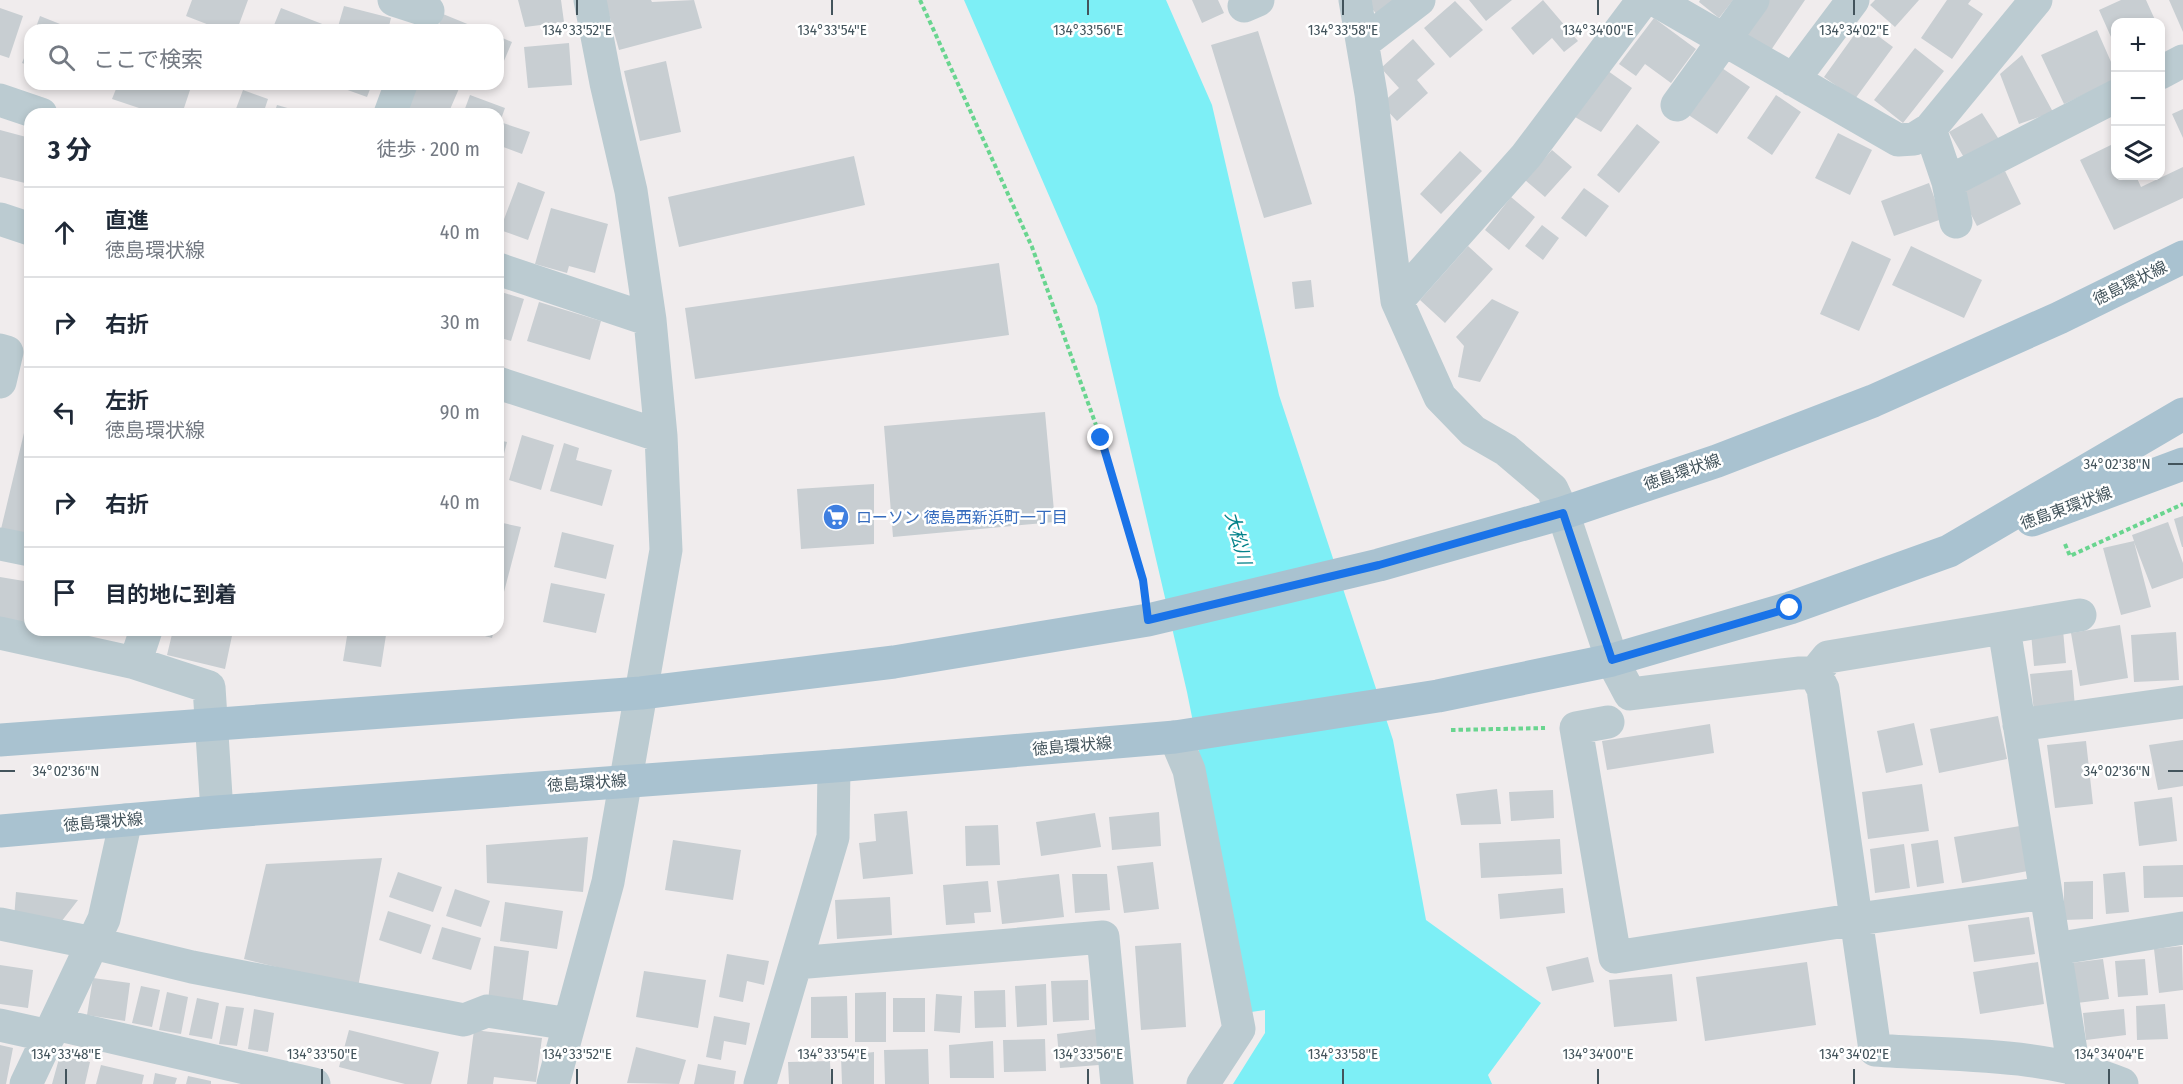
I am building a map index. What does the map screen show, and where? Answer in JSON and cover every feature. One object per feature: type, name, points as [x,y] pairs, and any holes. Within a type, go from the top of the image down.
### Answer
[{"type":"main road","name":"徳島環状線","points":[[0,741],[212,723],[640,693],[894,662],[1153,619],[1379,565],[1563,513],[1717,461],[1873,401],[2059,318],[2183,257]]},
{"type":"main road","name":"徳島環状線","points":[[0,831],[217,812],[834,766],[1180,736],[1438,696],[1612,660],[1790,608],[1949,551],[2183,414]]},
{"type":"main road","name":"徳島東環状線","points":[[1949,551],[2183,464]]},
{"type":"street","points":[[394,0],[427,14]]},
{"type":"street","points":[[553,1084],[608,882],[628,780],[640,693],[666,550],[661,436],[650,320],[631,191],[590,0]]},
{"type":"street","points":[[1355,0],[1390,230],[1397,301],[1440,397],[1473,431],[1506,450],[1552,489],[1563,513],[1612,660],[1630,694],[1798,673],[1815,673]]},
{"type":"street","points":[[1363,43],[1419,0]]},
{"type":"street","points":[[1397,301],[1526,156],[1643,0]]},
{"type":"street","points":[[1655,0],[1898,140],[1914,139],[1930,129],[2036,0]]},
{"type":"street","points":[[1677,105],[1753,0]]},
{"type":"street","points":[[1793,80],[1853,0]]},
{"type":"street","points":[[2162,72],[2183,61]]},
{"type":"street","points":[[392,108],[399,90]]},
{"type":"street","points":[[1948,182],[2111,98]]},
{"type":"street","points":[[0,100],[24,108]]},
{"type":"street","points":[[1930,129],[1948,182],[1956,222]]},
{"type":"street","points":[[0,219],[24,227]]},
{"type":"street","points":[[504,271],[650,320]]},
{"type":"street","points":[[504,385],[661,436]]},
{"type":"street","points":[[0,543],[24,549]]},
{"type":"street","points":[[1815,673],[1828,657],[2080,615]]},
{"type":"street","points":[[2004,628],[2074,1070]]},
{"type":"street","points":[[0,633],[135,663],[209,687],[217,812]]},
{"type":"street","points":[[135,663],[144,636]]},
{"type":"street","points":[[1815,673],[1823,689],[1858,919],[1875,1050],[1964,1054],[2074,1070],[2122,1084]]},
{"type":"street","points":[[2019,725],[2183,702]]},
{"type":"street","points":[[1608,722],[1576,728],[1615,957],[1858,919],[2046,893]]},
{"type":"street","points":[[1180,736],[1189,770],[1239,1029],[1203,1084]]},
{"type":"street","points":[[760,1084],[833,837],[834,766]]},
{"type":"street","points":[[26,1084],[104,919],[126,820]]},
{"type":"street","points":[[0,924],[93,943],[192,968],[464,1020],[487,1011],[569,1024]]},
{"type":"street","points":[[2055,949],[2183,928]]},
{"type":"street","points":[[796,963],[1103,936],[1117,1084]]},
{"type":"street","points":[[0,1025],[52,1030],[314,1084]]},
{"type":"path","points":[[920,0],[1032,247],[1101,438],[1153,619]]},
{"type":"path","points":[[2052,513],[2070,556],[2183,504]]},
{"type":"path","points":[[1438,696],[1448,730],[1576,728]]},
{"type":"water","name":"大松川","points":[[964,0],[1166,0],[1212,105],[1279,395],[1393,740],[1426,920],[1541,1003],[1488,1075],[1492,1084],[1233,1084],[1265,1033],[1265,1010],[1251,1012],[1187,692],[1097,306]]},
{"type":"building","points":[[192,0],[248,0],[239,24],[207,24],[186,16]]},
{"type":"building","points":[[518,0],[561,0],[564,22],[525,27]]},
{"type":"building","points":[[605,0],[651,0],[652,2],[694,0],[702,28],[619,50]]},
{"type":"building","points":[[1192,0],[1218,0],[1224,13],[1202,23]]},
{"type":"building","points":[[1365,0],[1396,0],[1378,16]]},
{"type":"building","points":[[1469,0],[1512,0],[1486,21]]},
{"type":"building","points":[[1543,0],[1578,41],[1564,52],[1552,38],[1533,55],[1511,28]]},
{"type":"building","points":[[1700,0],[1733,0],[1719,18],[1699,2]]},
{"type":"building","points":[[1764,0],[1805,0],[1767,56],[1739,37]]},
{"type":"building","points":[[1875,0],[1919,0],[1895,27],[1870,5]]},
{"type":"building","points":[[1947,0],[1971,0],[1968,4],[1983,14],[1952,59],[1921,38]]},
{"type":"building","points":[[2121,0],[2146,0],[2154,18],[2111,18],[2111,37],[2099,10]]},
{"type":"building","points":[[2169,0],[2183,0],[2183,32]]},
{"type":"building","points":[[1455,1],[1483,30],[1450,58],[1424,28]]},
{"type":"building","points":[[344,6],[391,18],[390,24],[339,24]]},
{"type":"building","points":[[0,8],[23,16],[9,58],[0,55]]},
{"type":"building","points":[[281,8],[322,24],[274,24]]},
{"type":"building","points":[[443,14],[467,24],[439,24]]},
{"type":"building","points":[[40,16],[60,24],[37,24]]},
{"type":"building","points":[[1654,18],[1696,49],[1671,83],[1645,64],[1636,76],[1619,64]]},
{"type":"building","points":[[1862,24],[1893,47],[1855,99],[1824,77]]},
{"type":"building","points":[[2097,30],[2111,62],[2111,82],[2064,104],[2041,55]]},
{"type":"building","points":[[1258,31],[1312,204],[1264,218],[1211,45]]},
{"type":"building","points":[[504,39],[512,42],[504,61]]},
{"type":"building","points":[[1413,39],[1435,64],[1417,80],[1428,93],[1397,121],[1381,104],[1399,88],[1381,68]]},
{"type":"building","points":[[569,43],[572,85],[528,88],[524,47]]},
{"type":"building","points":[[1915,48],[1944,71],[1903,123],[1874,100]]},
{"type":"building","points":[[2022,55],[2053,112],[2019,124],[2000,74]]},
{"type":"building","points":[[666,61],[681,132],[640,141],[624,71]]},
{"type":"building","points":[[1719,66],[1750,87],[1717,134],[1687,114]]},
{"type":"building","points":[[1608,71],[1632,88],[1601,132],[1575,117]]},
{"type":"building","points":[[116,90],[190,90],[184,108],[139,108],[112,99]]},
{"type":"building","points":[[243,90],[268,99],[265,108],[236,108]]},
{"type":"building","points":[[348,90],[370,90],[367,97]]},
{"type":"building","points":[[414,90],[458,90],[451,108],[407,108]]},
{"type":"building","points":[[470,95],[505,108],[504,111],[504,108],[465,108]]},
{"type":"building","points":[[1776,95],[1801,112],[1772,155],[1747,138]]},
{"type":"building","points":[[2183,109],[2183,138],[2172,114]]},
{"type":"building","points":[[1982,113],[2000,141],[1966,161],[1949,132]]},
{"type":"building","points":[[504,123],[530,132],[522,154],[504,147]]},
{"type":"building","points":[[1637,124],[1660,142],[1619,193],[1597,175]]},
{"type":"building","points":[[0,130],[24,136],[24,183],[0,177]]},
{"type":"building","points":[[1838,133],[1872,150],[1850,195],[1815,178]]},
{"type":"building","points":[[2111,145],[2111,180],[2138,180],[2141,187],[2156,180],[2165,180],[2165,176],[2183,167],[2183,198],[2114,230],[2080,160]]},
{"type":"building","points":[[1552,150],[1572,167],[1545,197],[1525,180]]},
{"type":"building","points":[[1460,151],[1482,171],[1441,214],[1420,194]]},
{"type":"building","points":[[854,156],[865,205],[679,247],[668,197]]},
{"type":"building","points":[[2005,171],[2021,204],[1977,226],[1960,193]]},
{"type":"building","points":[[518,182],[545,192],[528,240],[504,231],[504,219]]},
{"type":"building","points":[[1929,183],[1942,219],[1894,236],[1881,201]]},
{"type":"building","points":[[1584,188],[1609,206],[1586,237],[1561,218]]},
{"type":"building","points":[[1511,197],[1535,217],[1509,250],[1485,230]]},
{"type":"building","points":[[551,208],[608,224],[595,273],[569,266],[567,273],[535,264]]},
{"type":"building","points":[[1542,225],[1559,238],[1543,260],[1525,246]]},
{"type":"building","points":[[1852,241],[1891,259],[1859,331],[1820,314]]},
{"type":"building","points":[[1468,246],[1493,269],[1445,323],[1420,300]]},
{"type":"building","points":[[1911,246],[1982,280],[1964,318],[1892,285]]},
{"type":"building","points":[[999,263],[1009,335],[695,379],[685,308]]},
{"type":"building","points":[[1311,280],[1314,307],[1295,309],[1292,282]]},
{"type":"building","points":[[504,293],[524,299],[511,341],[504,339]]},
{"type":"building","points":[[1492,299],[1519,312],[1480,382],[1458,377],[1464,346],[1456,337]]},
{"type":"building","points":[[539,302],[601,321],[590,360],[527,341]]},
{"type":"building","points":[[1045,412],[1055,522],[893,537],[884,426]]},
{"type":"building","points":[[24,433],[24,534],[1,529]]},
{"type":"building","points":[[522,435],[554,445],[541,490],[509,480]]},
{"type":"building","points":[[564,443],[579,448],[576,460],[612,470],[602,506],[550,491]]},
{"type":"building","name":"ローソン 徳島西新浜町一丁目","points":[[874,484],[874,544],[801,549],[797,489]]},
{"type":"building","points":[[2183,516],[2183,547],[2182,547],[2174,519]]},
{"type":"building","points":[[2168,522],[2183,563],[2183,578],[2152,589],[2134,542],[2151,607],[2121,615],[2103,548],[2134,541],[2132,535]]},
{"type":"building","points":[[504,523],[521,527],[504,592]]},
{"type":"building","points":[[562,532],[614,545],[606,579],[554,567]]},
{"type":"building","points":[[0,577],[24,581],[24,626],[0,622]]},
{"type":"building","points":[[551,583],[605,594],[596,633],[543,622]]},
{"type":"building","points":[[2120,625],[2128,678],[2080,686],[2071,633]]},
{"type":"building","points":[[2063,630],[2066,663],[2034,666],[2031,633]]},
{"type":"building","points":[[2176,632],[2179,680],[2134,682],[2131,635]]},
{"type":"building","points":[[172,636],[232,636],[225,669],[167,655]]},
{"type":"building","points":[[347,636],[386,636],[381,667],[343,661]]},
{"type":"building","points":[[2072,670],[2075,708],[2034,712],[2030,674]]},
{"type":"building","points":[[1998,716],[2007,759],[1939,773],[1930,729]]},
{"type":"building","points":[[1914,723],[1923,765],[1886,773],[1877,731]]},
{"type":"building","points":[[1710,724],[1714,753],[1607,770],[1602,741]]},
{"type":"building","points":[[2183,740],[2183,786],[2158,790],[2149,745]]},
{"type":"building","points":[[2086,741],[2093,804],[2055,808],[2047,745]]},
{"type":"building","points":[[1922,784],[1929,831],[1868,839],[1862,792]]},
{"type":"building","points":[[1497,789],[1501,824],[1461,825],[1456,794]]},
{"type":"building","points":[[1553,790],[1554,818],[1511,821],[1509,792]]},
{"type":"building","points":[[2172,797],[2177,841],[2139,846],[2134,802]]},
{"type":"building","points":[[907,811],[913,874],[863,879],[859,843],[876,841],[874,814]]},
{"type":"building","points":[[1159,812],[1161,846],[1112,850],[1109,817]]},
{"type":"building","points":[[1095,813],[1101,847],[1041,856],[1036,822]]},
{"type":"building","points":[[998,825],[1000,865],[966,866],[965,826]]},
{"type":"building","points":[[2020,826],[2028,871],[1962,883],[1954,837]]},
{"type":"building","points":[[588,837],[583,892],[487,883],[486,845]]},
{"type":"building","points":[[1560,839],[1562,874],[1481,878],[1479,843]]},
{"type":"building","points":[[673,840],[741,850],[733,900],[665,890]]},
{"type":"building","points":[[1938,840],[1944,883],[1917,887],[1911,844]]},
{"type":"building","points":[[1904,844],[1910,888],[1875,893],[1870,849]]},
{"type":"building","points":[[382,858],[358,987],[244,959],[266,864]]},
{"type":"building","points":[[1153,862],[1159,909],[1124,913],[1117,866]]},
{"type":"building","points":[[2183,865],[2183,897],[2144,898],[2143,866]]},
{"type":"building","points":[[398,872],[442,887],[433,912],[389,897]]},
{"type":"building","points":[[2125,872],[2129,912],[2106,914],[2103,874]]},
{"type":"building","points":[[1059,874],[1064,917],[1002,924],[997,881]]},
{"type":"building","points":[[1072,874],[1107,874],[1110,910],[1075,913]]},
{"type":"building","points":[[988,881],[991,912],[974,913],[975,923],[946,925],[943,885]]},
{"type":"building","points":[[2093,881],[2093,919],[2064,920],[2064,882]]},
{"type":"building","points":[[1563,888],[1565,913],[1500,919],[1498,894]]},
{"type":"building","points":[[455,889],[490,901],[481,927],[446,916]]},
{"type":"building","points":[[16,892],[78,900],[61,922],[14,919]]},
{"type":"building","points":[[890,897],[892,935],[837,939],[835,900]]},
{"type":"building","points":[[505,902],[563,911],[557,949],[500,941]]},
{"type":"building","points":[[388,911],[431,925],[421,954],[379,940]]},
{"type":"building","points":[[2029,917],[2035,954],[1974,962],[1968,925]]},
{"type":"building","points":[[442,927],[481,938],[471,970],[432,959]]},
{"type":"building","points":[[1181,943],[1186,1027],[1141,1030],[1135,946]]},
{"type":"building","points":[[494,946],[529,951],[522,1006],[488,1001]]},
{"type":"building","points":[[2182,946],[2183,990],[2159,993],[2154,949]]},
{"type":"building","points":[[727,954],[769,961],[764,985],[747,981],[743,1002],[719,997]]},
{"type":"building","points":[[1588,957],[1594,982],[1552,991],[1546,967]]},
{"type":"building","points":[[2103,959],[2109,999],[2077,1003],[2071,963]]},
{"type":"building","points":[[2145,959],[2148,995],[2118,997],[2115,961]]},
{"type":"building","points":[[1807,962],[1816,1025],[1705,1041],[1696,977]]},
{"type":"building","points":[[2038,962],[2044,1004],[1980,1014],[1973,972]]},
{"type":"building","points":[[0,965],[33,970],[28,1008],[0,1004]]},
{"type":"building","points":[[644,971],[706,980],[698,1028],[636,1017]]},
{"type":"building","points":[[1672,974],[1677,1021],[1614,1027],[1609,980]]},
{"type":"building","points":[[93,978],[130,983],[125,1021],[87,1015]]},
{"type":"building","points":[[1088,980],[1089,1020],[1053,1022],[1051,981]]},
{"type":"building","points":[[1046,984],[1047,1025],[1017,1027],[1015,986]]},
{"type":"building","points":[[141,986],[160,990],[152,1027],[132,1023]]},
{"type":"building","points":[[1005,990],[1006,1027],[975,1028],[974,991]]},
{"type":"building","points":[[167,992],[188,997],[181,1034],[159,1030]]},
{"type":"building","points":[[886,992],[886,1042],[855,1042],[855,993]]},
{"type":"building","points":[[936,994],[962,996],[960,1033],[934,1031]]},
{"type":"building","points":[[847,996],[848,1038],[811,1038],[811,997]]},
{"type":"building","points":[[197,998],[219,1003],[212,1039],[189,1035]]},
{"type":"building","points":[[893,998],[925,998],[925,1032],[893,1032]]},
{"type":"building","points":[[2165,1004],[2168,1039],[2137,1040],[2136,1006]]},
{"type":"building","points":[[226,1006],[244,1008],[237,1046],[219,1044]]},
{"type":"building","points":[[254,1009],[274,1013],[268,1052],[248,1049]]},
{"type":"building","points":[[2124,1009],[2126,1035],[2086,1040],[2083,1013]]},
{"type":"building","points":[[714,1016],[750,1023],[746,1045],[724,1041],[721,1060],[706,1057]]},
{"type":"building","points":[[1097,1029],[1099,1065],[1060,1068],[1057,1034]]},
{"type":"building","points":[[349,1030],[439,1052],[431,1084],[405,1084],[339,1067]]},
{"type":"building","points":[[474,1030],[542,1038],[536,1082],[494,1077],[493,1084],[467,1084]]},
{"type":"building","points":[[1045,1039],[1046,1071],[1004,1072],[1003,1040]]},
{"type":"building","points":[[993,1041],[994,1078],[950,1078],[949,1045]]},
{"type":"building","points":[[0,1045],[13,1048],[6,1084],[0,1084]]},
{"type":"building","points":[[636,1047],[686,1060],[679,1084],[627,1083]]},
{"type":"building","points":[[928,1049],[929,1084],[885,1084],[884,1050]]},
{"type":"building","points":[[874,1052],[874,1084],[842,1084],[841,1056]]},
{"type":"building","points":[[60,1055],[90,1062],[85,1084],[52,1084]]},
{"type":"building","points":[[830,1061],[831,1084],[789,1084],[788,1062]]},
{"type":"building","points":[[698,1064],[736,1071],[734,1084],[694,1084]]},
{"type":"building","points":[[101,1065],[144,1075],[142,1084],[96,1084]]},
{"type":"building","points":[[155,1073],[177,1078],[175,1084],[153,1084]]},
{"type":"building","points":[[188,1076],[211,1081],[211,1084],[186,1084]]},
{"type":"place","name":"ローソン 徳島西新浜町一丁目","points":[[836,517]]},
{"type":"route","points":[[1101,438],[1143,580],[1148,620],[1379,565],[1563,513],[1612,660],[1790,608]]}]
